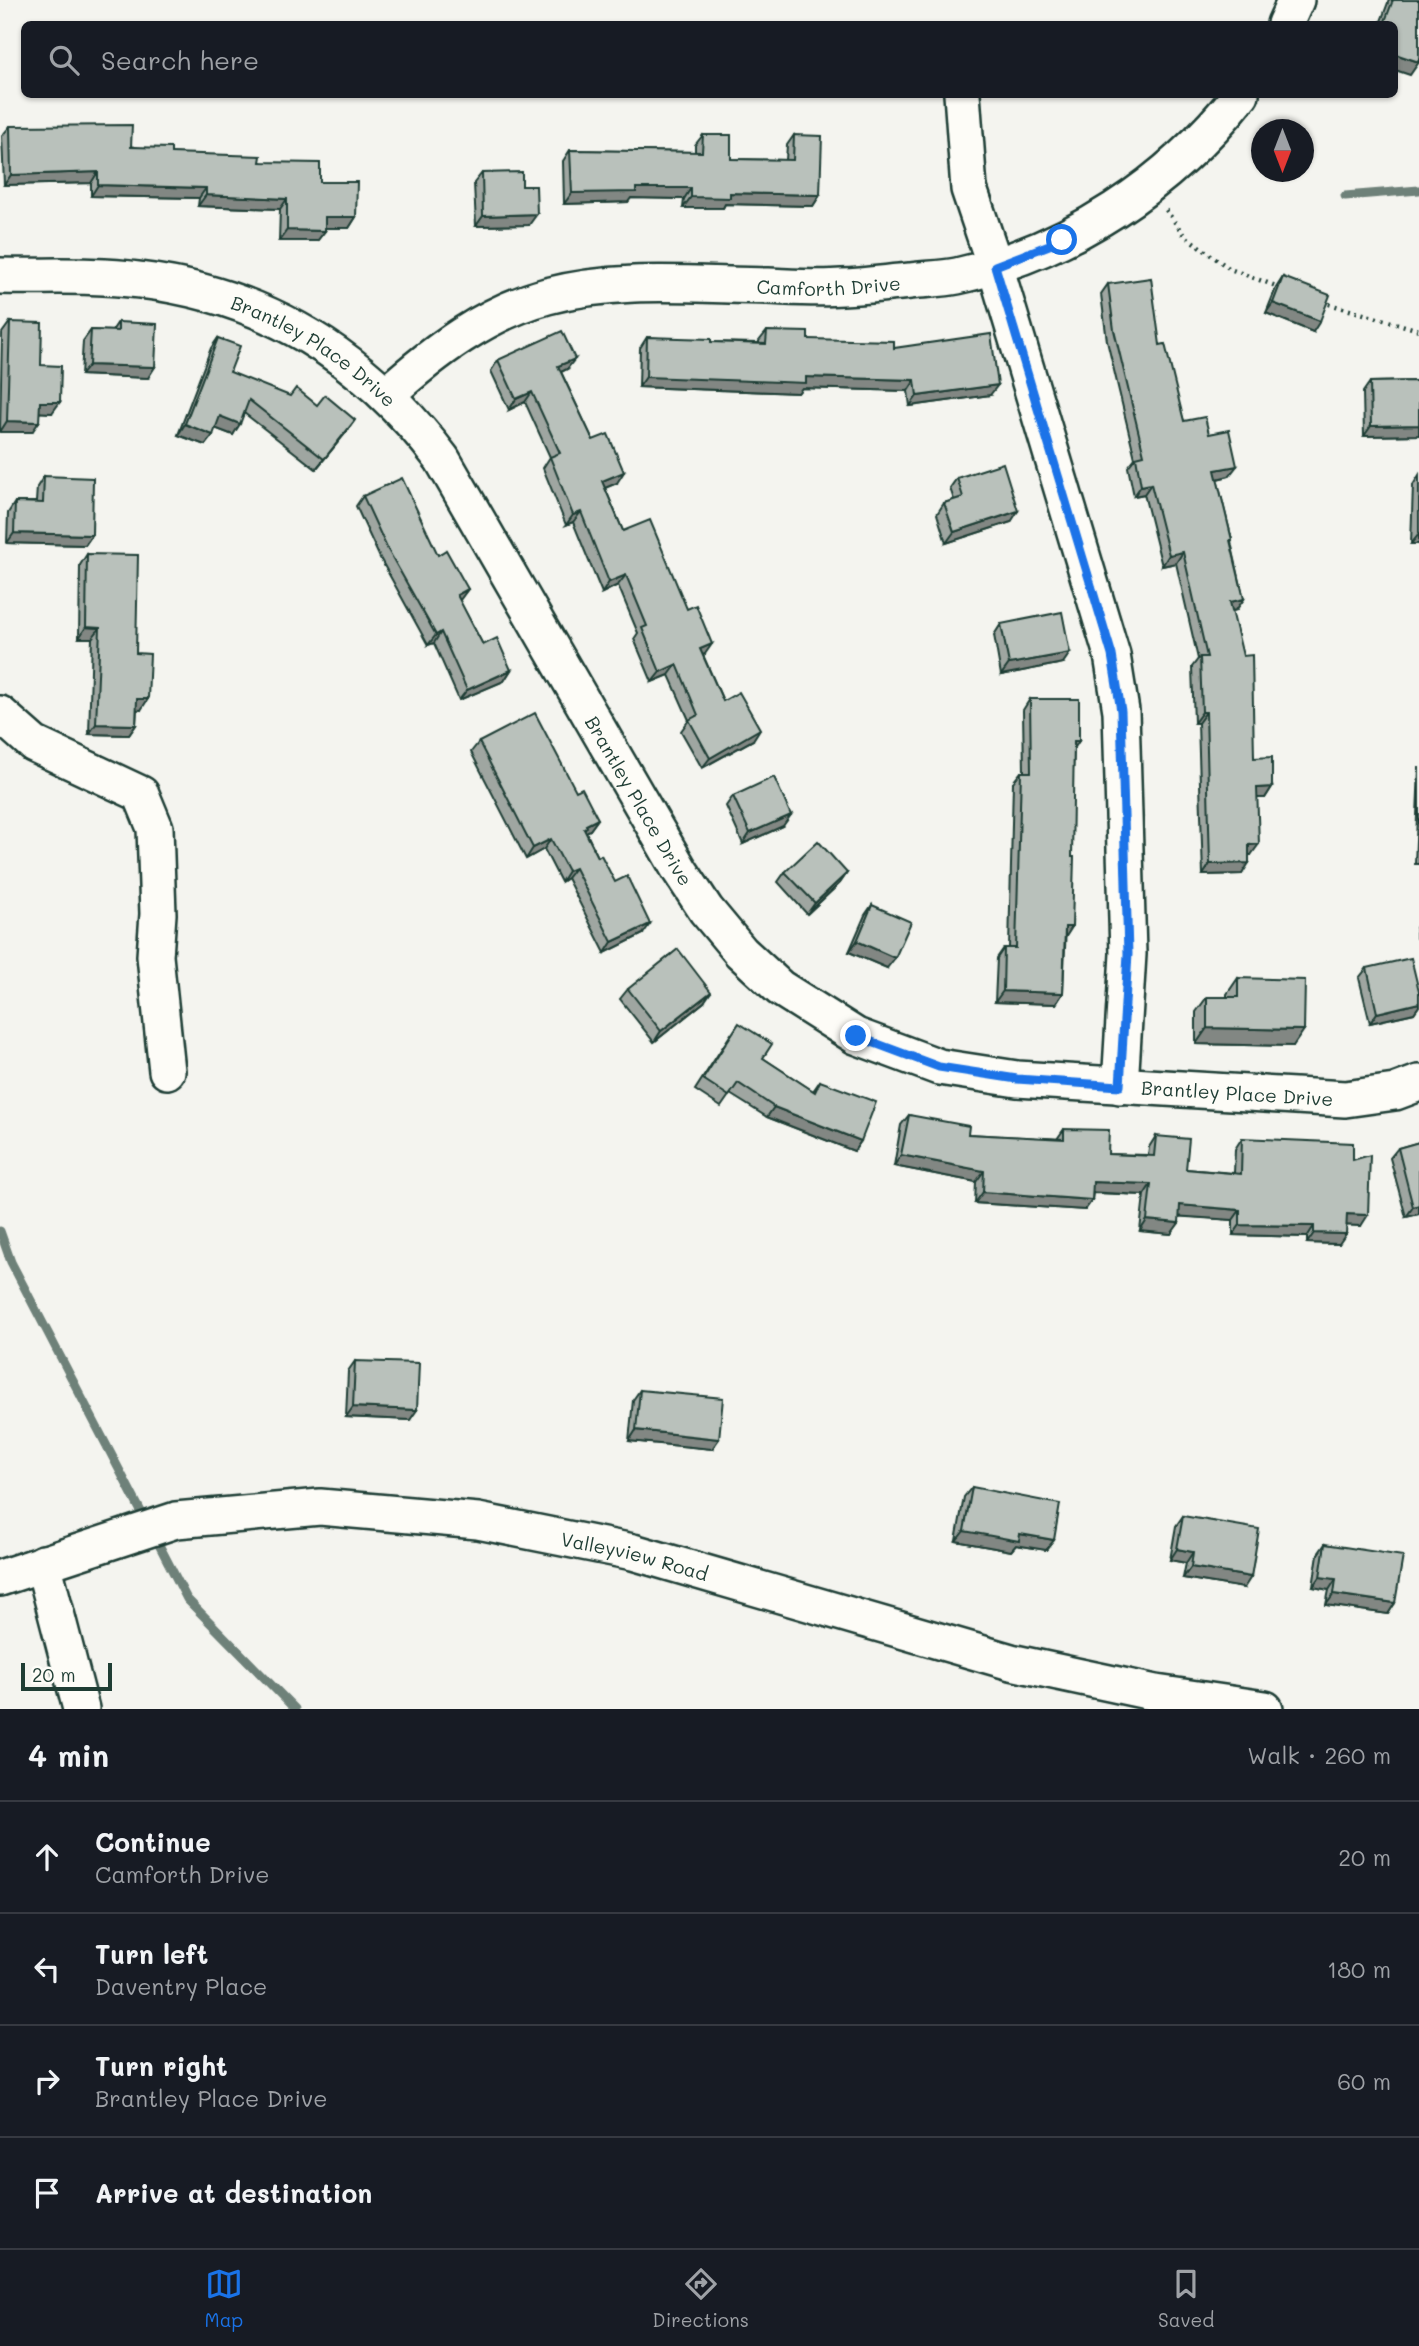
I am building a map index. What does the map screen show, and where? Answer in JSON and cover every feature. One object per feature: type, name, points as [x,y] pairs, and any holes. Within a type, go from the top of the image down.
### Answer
[{"type":"street","points":[[1286,21],[1296,0]]},
{"type":"street","points":[[962,98],[969,189],[995,266],[1112,655],[1121,711],[1128,954],[1120,1086]]},
{"type":"street","name":"Camforth Drive","points":[[387,394],[428,357],[474,327],[545,297],[587,288],[630,284],[841,288],[954,276],[995,266],[1062,240],[1133,198],[1196,146],[1238,98]]},
{"type":"street","name":"Brantley Place Drive","points":[[0,276],[135,279],[234,301],[300,330],[353,365],[387,394],[442,459],[679,869],[706,910],[741,951],[780,988],[856,1036],[939,1067],[1017,1079],[1345,1099],[1395,1091],[1419,1083]]},
{"type":"street","points":[[0,714],[34,744],[141,794],[155,828],[158,914],[155,956],[167,1071]]},
{"type":"street","name":"Valleyview Road","points":[[0,1578],[176,1520],[320,1507],[478,1521],[633,1552],[1011,1662],[1156,1693],[1265,1709]]},
{"type":"street","points":[[43,1563],[81,1709]]},
{"type":"path","points":[[1149,186],[1184,235],[1230,269],[1282,288]]},
{"type":"path","points":[[1321,302],[1419,330]]},
{"type":"building","points":[[1393,0],[1419,0],[1419,62],[1398,55],[1398,21],[1385,21]]},
{"type":"building","points":[[132,125],[131,147],[171,148],[171,153],[261,156],[260,162],[320,163],[320,182],[357,182],[356,217],[325,217],[325,231],[287,230],[287,199],[206,195],[206,188],[98,185],[98,172],[11,175],[10,126]]},
{"type":"building","points":[[703,135],[731,135],[731,159],[793,160],[794,135],[822,136],[820,195],[730,193],[730,198],[691,197],[691,188],[636,188],[636,192],[572,193],[570,150],[702,152]]},
{"type":"building","points":[[522,172],[522,186],[536,186],[537,214],[483,216],[482,173]]},
{"type":"building","points":[[1283,277],[1330,295],[1320,321],[1273,303]]},
{"type":"building","points":[[1151,278],[1160,345],[1165,344],[1184,421],[1205,417],[1209,434],[1229,430],[1237,466],[1215,470],[1244,599],[1230,602],[1243,656],[1252,655],[1254,758],[1272,757],[1272,787],[1257,788],[1259,844],[1249,845],[1249,863],[1210,864],[1206,712],[1202,712],[1200,657],[1207,657],[1183,552],[1169,555],[1151,484],[1141,486],[1136,457],[1144,455],[1114,330],[1108,284]]},
{"type":"building","points":[[10,322],[42,323],[41,365],[61,366],[60,402],[40,402],[39,422],[7,421]]},
{"type":"building","points":[[118,322],[157,324],[155,367],[89,365],[91,330],[118,331]]},
{"type":"building","points":[[562,331],[575,359],[558,366],[593,440],[608,434],[624,472],[602,481],[623,531],[650,520],[687,609],[696,605],[712,644],[700,649],[723,701],[739,692],[760,729],[710,758],[689,720],[698,715],[677,664],[660,672],[642,628],[647,626],[626,575],[609,582],[581,512],[573,515],[550,457],[560,453],[532,392],[516,399],[498,360]]},
{"type":"building","points":[[767,331],[808,332],[808,339],[894,341],[894,348],[991,334],[998,385],[917,396],[915,380],[806,377],[806,383],[646,377],[647,337],[766,344]]},
{"type":"building","points":[[218,338],[240,346],[230,372],[290,396],[296,388],[317,405],[325,395],[355,420],[324,459],[249,400],[240,424],[220,416],[213,435],[185,424]]},
{"type":"building","points":[[1419,381],[1419,425],[1371,426],[1370,382]]},
{"type":"building","points":[[1003,463],[1018,511],[954,532],[944,503],[963,497],[957,478]]},
{"type":"building","points":[[44,476],[93,478],[92,535],[14,533],[15,502],[43,503]]},
{"type":"building","points":[[402,478],[438,555],[446,550],[468,589],[457,595],[483,645],[497,638],[511,670],[467,690],[441,632],[436,635],[387,548],[363,496]]},
{"type":"building","points":[[87,554],[138,555],[136,653],[150,654],[148,699],[137,699],[136,725],[96,724],[100,628],[86,627]]},
{"type":"building","points":[[1062,612],[1070,653],[1009,664],[1001,624]]},
{"type":"building","points":[[1030,699],[1079,699],[1079,741],[1074,741],[1072,927],[1065,927],[1063,993],[1003,991],[1004,948],[1016,948],[1021,772],[1031,772]]},
{"type":"building","points":[[535,713],[576,791],[582,788],[598,819],[584,829],[598,857],[601,855],[615,882],[627,876],[650,924],[612,942],[575,868],[568,871],[551,839],[533,848],[479,742]]},
{"type":"building","points":[[774,777],[791,815],[750,833],[733,796]]},
{"type":"building","points":[[818,841],[847,873],[815,903],[785,872]]},
{"type":"building","points":[[872,905],[911,922],[895,958],[857,941]]},
{"type":"building","points":[[678,949],[711,992],[661,1031],[628,989]]},
{"type":"building","points":[[1411,958],[1419,991],[1419,1003],[1377,1013],[1367,968]]},
{"type":"building","points":[[1238,978],[1305,980],[1304,1030],[1207,1028],[1207,997],[1238,997]]},
{"type":"building","points":[[739,1023],[772,1044],[763,1058],[815,1092],[820,1081],[876,1102],[861,1141],[774,1107],[738,1083],[729,1096],[703,1079]]},
{"type":"building","points":[[909,1115],[969,1126],[968,1134],[1064,1139],[1064,1129],[1109,1130],[1108,1154],[1154,1156],[1156,1136],[1189,1139],[1186,1169],[1241,1174],[1242,1138],[1353,1143],[1353,1160],[1370,1155],[1368,1215],[1347,1214],[1346,1234],[1314,1233],[1314,1226],[1240,1225],[1240,1210],[1180,1205],[1179,1223],[1147,1220],[1151,1184],[1093,1182],[1092,1200],[983,1192],[984,1171],[901,1155]]},
{"type":"building","points":[[1419,1142],[1419,1205],[1413,1207],[1398,1148]]},
{"type":"building","points":[[355,1361],[419,1363],[417,1410],[353,1407]]},
{"type":"building","points":[[640,1390],[723,1398],[719,1439],[636,1430]]},
{"type":"building","points":[[972,1487],[1060,1504],[1054,1540],[1020,1534],[1019,1541],[964,1531]]},
{"type":"building","points":[[1183,1516],[1259,1529],[1251,1577],[1191,1567],[1193,1552],[1177,1549]]},
{"type":"building","points":[[1325,1544],[1403,1556],[1395,1603],[1334,1594],[1336,1579],[1320,1577]]},
{"type":"waterway","points":[[1345,196],[1419,190]]},
{"type":"waterway","points":[[0,1231],[11,1262],[147,1523]]},
{"type":"waterway","points":[[154,1535],[187,1599],[295,1709]]},
{"type":"route","points":[[856,1036],[939,1067],[1017,1079],[1120,1086],[1128,954],[1121,711],[1112,655],[995,266],[1062,240]]}]
